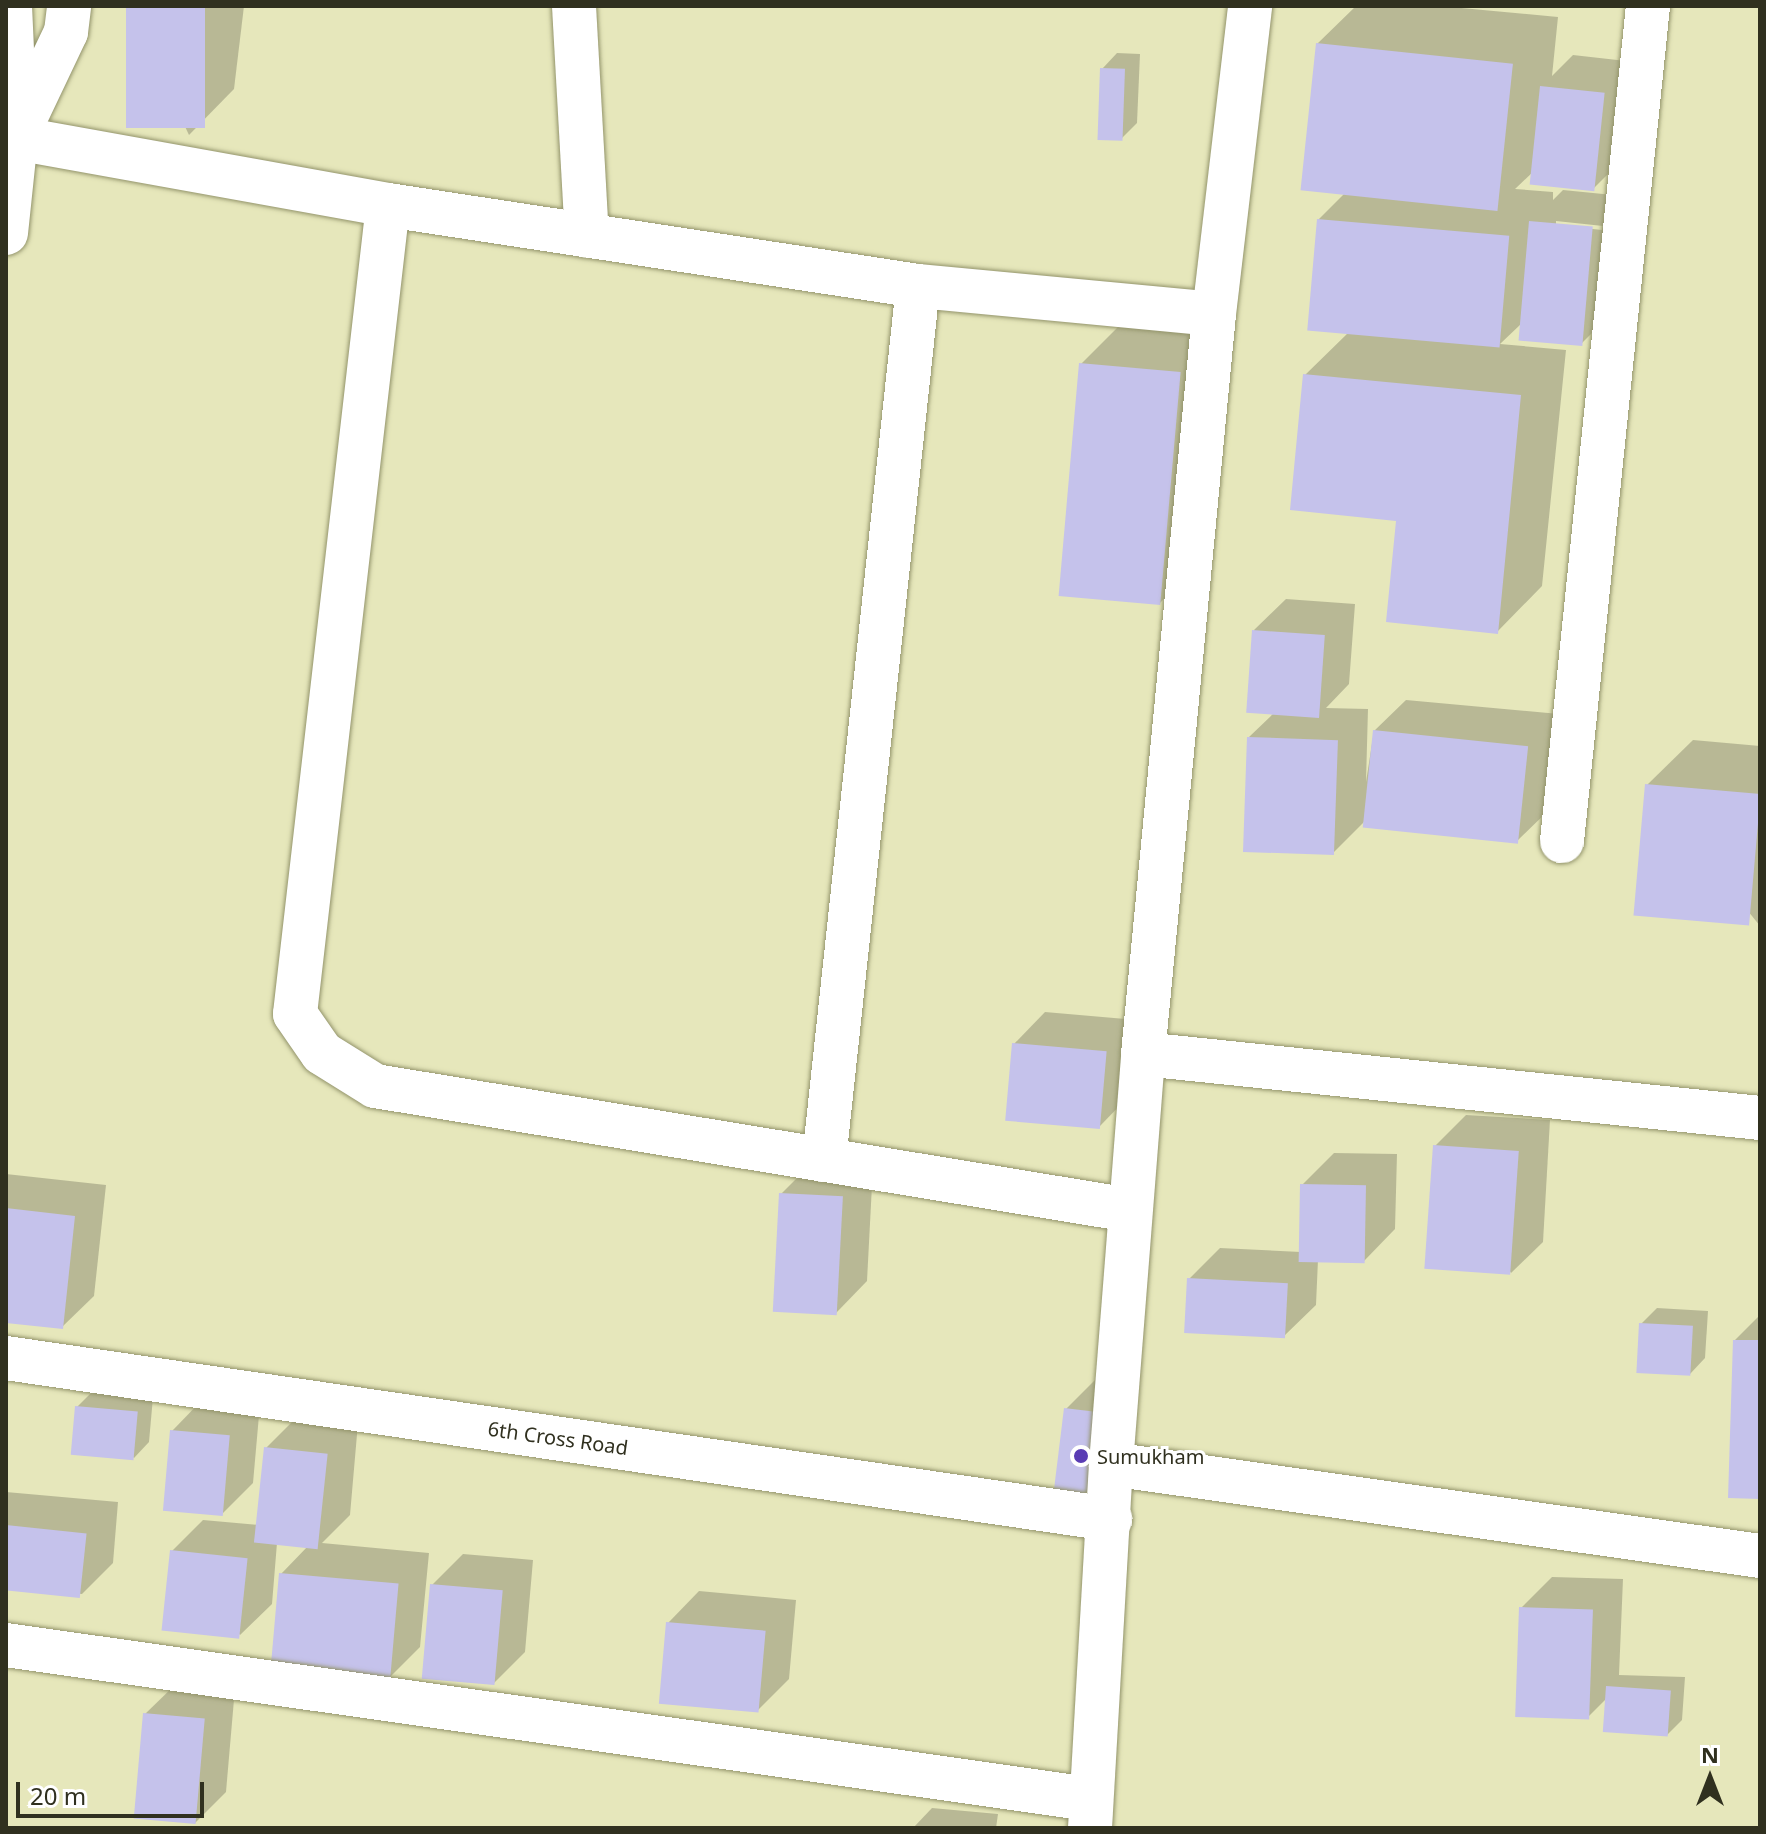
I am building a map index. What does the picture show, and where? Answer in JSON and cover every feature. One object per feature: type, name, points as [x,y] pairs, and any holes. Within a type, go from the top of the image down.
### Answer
[{"type":"street","points":[[6,233],[12,158],[10,6]]},
{"type":"street","points":[[12,158],[66,32],[69,6]]},
{"type":"street","points":[[574,6],[587,236]]},
{"type":"street","points":[[6,1645],[1090,1814],[1111,1464],[1143,1054],[1214,314],[1250,6]]},
{"type":"street","points":[[1562,841],[1648,6]]},
{"type":"street","points":[[12,158],[388,205],[918,286],[1214,314]]},
{"type":"street","points":[[388,205],[295,1014],[322,1053],[375,1086],[1130,1210]]},
{"type":"street","points":[[824,1160],[918,286]]},
{"type":"street","points":[[1143,1054],[1760,1118]]},
{"type":"street","name":"6th Cross Road","points":[[6,1358],[1110,1519]]},
{"type":"street","points":[[1111,1464],[1760,1556]]},
{"type":"building","points":[[126,6],[205,6],[205,128],[126,128]]},
{"type":"building","points":[[1316,43],[1513,64],[1497,211],[1301,190]]},
{"type":"building","points":[[1100,68],[1125,69],[1122,141],[1097,140]]},
{"type":"building","points":[[1540,86],[1605,93],[1594,191],[1530,184]]},
{"type":"building","points":[[1317,219],[1509,236],[1500,347],[1307,331]]},
{"type":"building","points":[[1529,221],[1593,227],[1582,346],[1519,341]]},
{"type":"building","points":[[1079,363],[1181,372],[1160,605],[1059,596]]},
{"type":"building","points":[[1303,374],[1521,395],[1498,634],[1386,622],[1396,521],[1290,510]]},
{"type":"building","points":[[1252,630],[1325,635],[1319,718],[1246,713]]},
{"type":"building","points":[[1373,730],[1528,746],[1518,844],[1363,827]]},
{"type":"building","points":[[1247,737],[1338,740],[1334,855],[1243,852]]},
{"type":"building","points":[[1645,784],[1760,794],[1749,926],[1633,915]]},
{"type":"building","points":[[1012,1043],[1107,1051],[1100,1129],[1005,1121]]},
{"type":"building","points":[[1433,1145],[1519,1151],[1510,1275],[1424,1269]]},
{"type":"building","points":[[1300,1184],[1366,1185],[1365,1263],[1299,1262]]},
{"type":"building","points":[[779,1193],[843,1196],[837,1315],[773,1312]]},
{"type":"building","points":[[6,1208],[75,1216],[63,1329],[6,1323]]},
{"type":"building","points":[[1187,1278],[1288,1283],[1285,1338],[1184,1333]]},
{"type":"building","points":[[1639,1323],[1693,1326],[1690,1376],[1636,1373]]},
{"type":"building","points":[[1733,1340],[1760,1340],[1760,1499],[1728,1498]]},
{"type":"building","points":[[75,1406],[138,1411],[133,1460],[71,1455]]},
{"type":"building","name":"Sumukham","points":[[1064,1408],[1104,1413],[1093,1502],[1053,1497]]},
{"type":"building","points":[[170,1430],[230,1435],[223,1516],[163,1511]]},
{"type":"building","points":[[264,1447],[328,1454],[318,1549],[254,1542]]},
{"type":"building","points":[[6,1525],[87,1533],[80,1598],[6,1590]]},
{"type":"building","points":[[170,1550],[248,1558],[239,1639],[162,1631]]},
{"type":"building","points":[[279,1573],[399,1583],[390,1680],[271,1670]]},
{"type":"building","points":[[430,1584],[503,1590],[494,1685],[422,1679]]},
{"type":"building","points":[[1519,1607],[1593,1610],[1589,1720],[1515,1717]]},
{"type":"building","points":[[666,1622],[766,1631],[758,1712],[659,1704]]},
{"type":"building","points":[[1606,1686],[1671,1691],[1668,1736],[1603,1732]]},
{"type":"building","points":[[143,1713],[205,1718],[196,1824],[134,1819]]},
{"type":"place","name":"Sumukham","points":[[1081,1456]]}]
